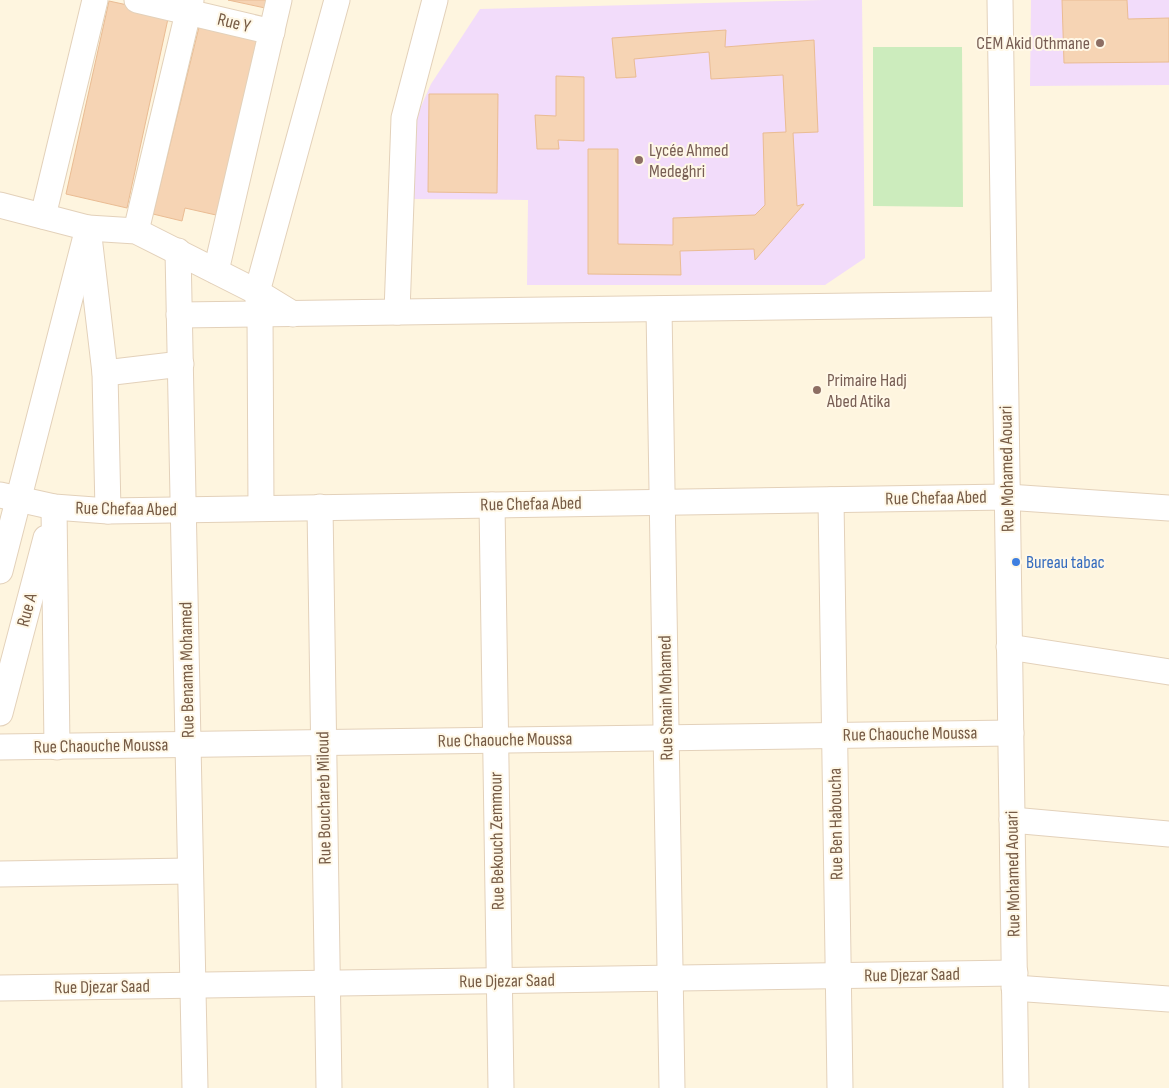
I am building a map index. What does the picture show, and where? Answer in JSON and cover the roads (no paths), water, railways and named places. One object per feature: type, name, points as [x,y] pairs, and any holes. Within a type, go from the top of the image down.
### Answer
[{"type":"street","points":[[43,216],[95,0]]},
{"type":"street","name":"Rue Y","points":[[137,0],[190,6],[272,32]]},
{"type":"street","points":[[216,271],[279,0]]},
{"type":"street","points":[[262,508],[258,303],[337,0]]},
{"type":"street","points":[[397,312],[404,118],[436,0]]},
{"type":"street","name":"Rue Mohamed Aouari","points":[[1000,0],[1016,1088]]},
{"type":"street","points":[[136,231],[190,6]]},
{"type":"street","points":[[0,205],[88,228],[136,231],[216,271],[258,303],[293,314],[1004,304]]},
{"type":"street","points":[[88,228],[105,372],[108,511]]},
{"type":"street","points":[[0,571],[9,497],[88,228]]},
{"type":"street","name":"Rue Benama Mohamed","points":[[178,251],[195,1088]]},
{"type":"street","points":[[180,315],[258,303]]},
{"type":"street","name":"Rue Smain Mohamed","points":[[659,309],[672,1088]]},
{"type":"street","points":[[105,372],[181,364]]},
{"type":"street","name":"Rue Chefaa Abed","points":[[9,497],[54,507],[108,511],[1007,497],[1169,508]]},
{"type":"street","name":"Rue Ben Haboucha","points":[[831,500],[840,1088]]},
{"type":"street","name":"Rue Bekouch Zemmour","points":[[492,505],[501,1088]]},
{"type":"street","points":[[54,507],[57,747]]},
{"type":"street","name":"Rue A","points":[[0,713],[54,507]]},
{"type":"street","name":"Rue Bouchareb Miloud","points":[[320,507],[328,1088]]},
{"type":"street","points":[[1009,647],[1169,672]]},
{"type":"street","name":"Rue Chaouche Moussa","points":[[0,748],[1011,733]]},
{"type":"street","points":[[1012,820],[1169,834]]},
{"type":"street","points":[[0,874],[190,871]]},
{"type":"street","name":"Rue Djezar Saad","points":[[0,988],[838,976],[1014,981],[1169,999]]},
{"type":"place","name":"CEM Akid Othmane","points":[[1100,43]]},
{"type":"place","name":"Lycée Ahmed Medeghri","points":[[639,160]]},
{"type":"place","name":"Primaire Hadj Abed Atika","points":[[817,390]]},
{"type":"place","name":"Bureau tabac","points":[[1016,562]]}]
